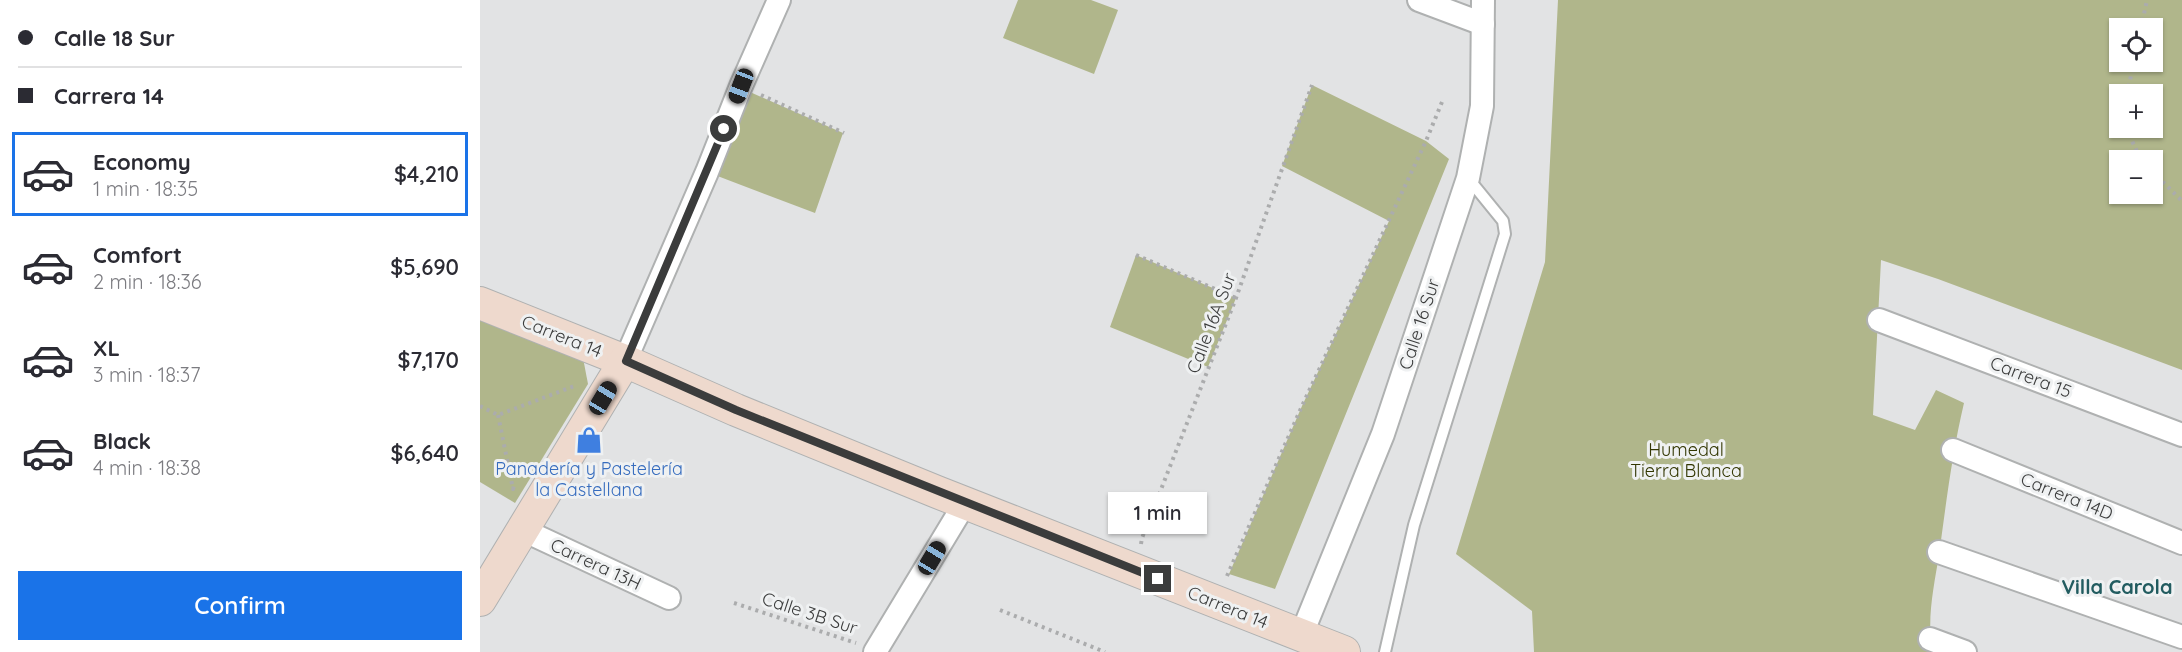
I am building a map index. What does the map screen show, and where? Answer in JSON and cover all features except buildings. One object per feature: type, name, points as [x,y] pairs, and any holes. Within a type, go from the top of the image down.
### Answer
[{"type":"street","points":[[480,600],[626,361],[779,0]]},
{"type":"street","points":[[1419,0],[1483,24]]},
{"type":"street","name":"Calle 16 Sur","points":[[1301,636],[1383,434],[1468,178],[1482,106],[1483,0]]},
{"type":"street","name":"Carrera 14","points":[[480,303],[626,361],[736,410],[965,503],[1344,652]]},
{"type":"street","name":"Carrera 15","points":[[1879,320],[2182,435]]},
{"type":"street","name":"Carrera 14D","points":[[1953,450],[2182,543]]},
{"type":"street","points":[[876,651],[965,503]]},
{"type":"street","name":"Carrera 13H","points":[[523,530],[669,598]]},
{"type":"street","points":[[1939,552],[2182,637]]},
{"type":"street","points":[[1930,639],[1965,652]]},
{"type":"lane","points":[[1385,652],[1414,525],[1505,234],[1503,221],[1468,178]]},
{"type":"path","points":[[2143,18],[2147,0]]},
{"type":"path","name":"Calle 16A Sur","points":[[1138,572],[1142,538],[1236,298],[1312,85]]},
{"type":"path","points":[[741,86],[844,133]]},
{"type":"path","points":[[1215,602],[1302,406],[1422,151],[1442,102]]},
{"type":"path","points":[[2163,182],[2182,201]]},
{"type":"path","points":[[1136,255],[1236,298]]},
{"type":"path","points":[[480,406],[498,415],[577,385],[571,394]]},
{"type":"path","points":[[498,415],[513,489],[518,480]]},
{"type":"path","name":"Calle 3B Sur","points":[[734,603],[876,651]]},
{"type":"path","points":[[1000,610],[1092,650],[1105,652]]},
{"type":"green space","points":[[1018,0],[1091,0],[1118,10],[1094,74],[1003,38]]},
{"type":"green space","name":"Humedal Tierra Blanca","points":[[1558,0],[2182,0],[2182,370],[1881,260],[1873,415],[1915,430],[1936,390],[1964,403],[1953,460],[1932,604],[1930,628],[1933,652],[1534,652],[1532,611],[1456,554],[1545,262]]},
{"type":"green space","points":[[1312,85],[1426,141],[1449,159],[1275,589],[1229,574],[1302,406],[1389,221],[1282,166]]},
{"type":"green space","points":[[741,88],[843,133],[815,213],[707,172]]},
{"type":"green space","points":[[1136,255],[1236,298],[1208,367],[1110,327]]},
{"type":"green space","points":[[480,318],[583,358],[588,384],[515,503],[480,482]]},
{"type":"place","name":"Panadería y Pastelería la Castellana","points":[[589,440]]},
{"type":"district","name":"Villa Carola","points":[[2117,586]]},
{"type":"route","points":[[724,129],[626,361],[736,410],[1158,579]]}]
